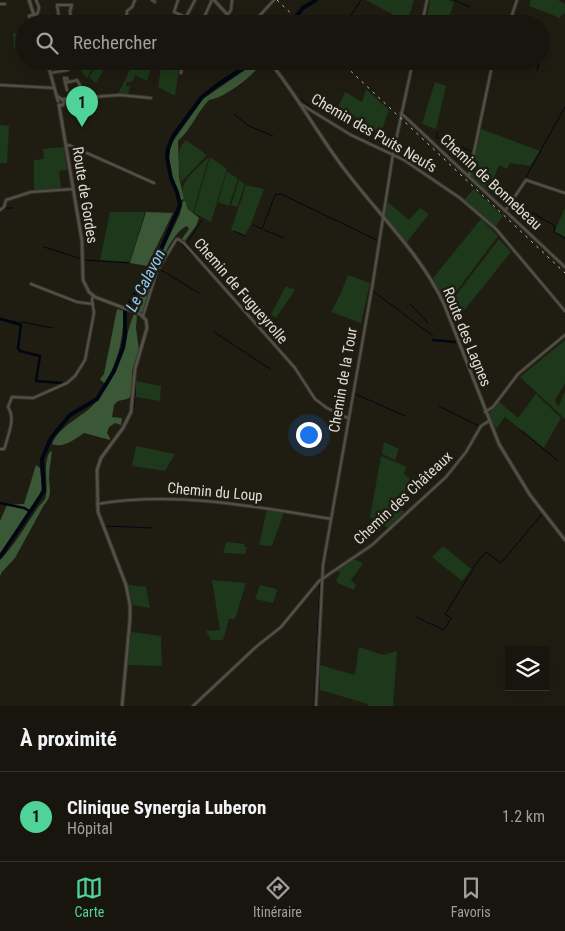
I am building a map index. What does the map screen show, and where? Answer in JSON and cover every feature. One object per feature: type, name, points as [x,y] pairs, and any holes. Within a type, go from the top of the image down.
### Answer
[{"type":"street","points":[[29,0],[35,15]]},
{"type":"street","points":[[35,15],[39,7],[36,0]]},
{"type":"street","points":[[127,15],[127,11],[132,7],[135,0]]},
{"type":"street","points":[[178,0],[174,12],[181,15]]},
{"type":"street","points":[[187,15],[195,0]]},
{"type":"street","points":[[206,15],[213,0],[228,14],[231,10],[232,0]]},
{"type":"street","points":[[260,15],[274,0]]},
{"type":"street","points":[[424,15],[427,0]]},
{"type":"street","points":[[512,15],[516,0]]},
{"type":"street","points":[[0,4],[5,4]]},
{"type":"street","points":[[58,15],[57,5],[72,5],[70,15]]},
{"type":"street","name":"Route de Gordes","points":[[49,70],[57,96],[62,102],[60,112],[82,241],[83,280],[93,296]]},
{"type":"street","points":[[50,73],[68,70]]},
{"type":"street","points":[[181,74],[182,70]]},
{"type":"street","name":"Route des Lagnes","points":[[275,70],[334,156],[403,241],[439,292],[499,444],[514,472],[542,512],[565,540]]},
{"type":"street","name":"Chemin de la Tour","points":[[316,706],[323,565],[375,269],[393,154],[411,70]]},
{"type":"street","points":[[469,177],[491,70]]},
{"type":"street","points":[[67,90],[66,83],[76,80],[83,91],[84,97]]},
{"type":"street","points":[[0,85],[54,88]]},
{"type":"street","points":[[62,102],[69,98],[84,97],[123,96],[151,98]]},
{"type":"street","name":"Chemin des Puits Neufs","points":[[298,103],[351,135],[404,160],[460,198],[496,229],[565,311]]},
{"type":"street","name":"Chemin de Bonnebeau","points":[[401,112],[565,267]]},
{"type":"street","points":[[66,146],[69,145],[154,183]]},
{"type":"street","points":[[506,211],[526,180],[565,193]]},
{"type":"street","points":[[0,210],[4,207],[6,200],[25,193],[73,189]]},
{"type":"street","name":"Chemin de Fugueyrolle","points":[[144,316],[157,271],[178,239],[219,281],[295,368],[316,399],[327,408],[348,418]]},
{"type":"street","points":[[31,284],[77,302],[93,304]]},
{"type":"street","points":[[0,449],[5,447],[10,427],[12,415],[8,407],[12,397],[37,397],[68,383],[85,360],[94,313],[93,296],[144,316],[147,328],[135,370],[132,408],[123,428],[98,464],[97,504],[101,522],[126,585],[130,605],[122,706]]},
{"type":"street","points":[[485,412],[493,406],[525,368],[565,335]]},
{"type":"street","name":"Chemin des Châteaux","points":[[193,706],[257,646],[281,627],[322,579],[372,545],[429,492],[458,462],[481,426],[489,421]]},
{"type":"street","name":"Chemin du Loup","points":[[97,504],[144,499],[182,500],[243,505],[331,519]]},
{"type":"green space","points":[[366,0],[414,0],[409,15],[394,15]]},
{"type":"green space","points":[[430,0],[448,0],[454,3],[450,15],[428,15]]},
{"type":"green space","points":[[531,0],[558,0],[565,4],[565,14],[563,13],[560,18],[529,6]]},
{"type":"green space","points":[[13,33],[15,33],[15,48],[14,48]]},
{"type":"green space","points":[[80,70],[92,70],[87,78]]},
{"type":"green space","points":[[93,70],[104,70],[96,83],[89,77]]},
{"type":"green space","points":[[130,70],[150,70],[147,81],[135,75],[133,81],[126,83],[126,86],[130,86],[128,94],[118,94]]},
{"type":"green space","points":[[161,70],[179,70],[175,96],[158,87]]},
{"type":"green space","points":[[245,70],[256,70],[231,90],[209,100],[187,132],[178,141],[179,177],[184,199],[181,200],[171,175],[169,159],[171,144],[203,99]]},
{"type":"green space","points":[[435,82],[446,86],[436,129],[422,124]]},
{"type":"green space","points":[[366,89],[389,110],[380,135],[358,125],[360,119],[338,108],[345,92],[362,102]]},
{"type":"green space","points":[[0,125],[9,126],[7,163],[0,163]]},
{"type":"green space","points":[[481,129],[540,151],[530,166],[510,163],[507,169],[499,165],[488,192],[470,177]]},
{"type":"green space","points":[[186,140],[207,155],[181,182],[178,159],[179,150]]},
{"type":"green space","points":[[64,147],[67,170],[59,171],[61,188],[34,191],[34,160],[44,159],[43,149]]},
{"type":"green space","points":[[209,157],[193,213],[183,196],[185,182]]},
{"type":"green space","points":[[210,157],[227,169],[211,222],[194,213]]},
{"type":"green space","points":[[227,171],[238,179],[229,206],[218,202]]},
{"type":"green space","points":[[239,180],[245,184],[237,207],[231,205]]},
{"type":"green space","points":[[246,185],[264,189],[245,235],[231,230]]},
{"type":"green space","points":[[474,189],[503,216],[495,228],[464,200]]},
{"type":"green space","points":[[183,201],[185,201],[188,209],[199,218],[196,226],[184,242],[181,240],[189,229],[187,226],[173,239],[161,262],[143,313],[134,310],[180,214]]},
{"type":"green space","points":[[388,202],[409,220],[420,208],[429,214],[406,243],[385,216]]},
{"type":"green space","points":[[565,208],[565,237],[554,232]]},
{"type":"green space","points":[[110,212],[145,212],[130,262],[100,260]]},
{"type":"green space","points":[[146,212],[173,213],[147,266],[130,263]]},
{"type":"green space","points":[[481,219],[498,236],[447,304],[433,278]]},
{"type":"green space","points":[[499,239],[511,252],[454,323],[447,307]]},
{"type":"green space","points":[[348,275],[370,283],[361,323],[331,312]]},
{"type":"green space","points":[[286,286],[295,290],[276,318],[271,314]]},
{"type":"green space","points":[[117,309],[124,311],[123,330],[114,366],[105,384],[100,379],[104,374]]},
{"type":"green space","points":[[134,314],[137,316],[136,328],[139,350],[132,371],[132,396],[118,401],[114,405],[112,417],[122,418],[121,425],[115,423],[109,427],[107,433],[110,440],[84,433],[65,444],[52,444],[67,425],[93,405],[113,377],[119,364]]},
{"type":"green space","points":[[565,340],[565,383],[555,400],[558,407],[565,392],[565,419],[520,377]]},
{"type":"green space","points":[[136,381],[161,386],[160,401],[136,397]]},
{"type":"green space","points":[[536,394],[561,418],[544,448],[505,417],[496,429],[489,414],[498,401],[518,418]]},
{"type":"green space","points":[[384,442],[399,449],[395,460],[382,454]]},
{"type":"green space","points":[[136,446],[175,454],[165,471],[132,466]]},
{"type":"green space","points":[[52,451],[48,499],[15,558],[0,576],[0,560],[44,501],[46,464],[49,453]]},
{"type":"green space","points":[[381,456],[407,467],[404,473],[410,478],[398,508],[405,512],[388,528],[370,517]]},
{"type":"green space","points":[[36,465],[40,468],[42,488],[39,496],[0,554],[0,521],[7,505],[24,504]]},
{"type":"green space","points":[[267,509],[284,512],[272,546],[259,545]]},
{"type":"green space","points":[[226,542],[245,544],[244,547],[247,547],[245,554],[223,553]]},
{"type":"green space","points":[[443,546],[471,569],[462,581],[432,557]]},
{"type":"green space","points":[[354,559],[362,563],[362,565],[351,580],[356,585],[354,590],[338,583],[336,580],[340,573],[338,571],[330,575]]},
{"type":"green space","points":[[212,580],[246,583],[235,619],[229,619],[223,640],[211,640],[206,631],[220,630]]},
{"type":"green space","points":[[128,585],[146,587],[150,608],[133,605]]},
{"type":"green space","points":[[260,585],[276,589],[273,603],[255,599]]},
{"type":"green space","points":[[131,632],[161,636],[162,666],[128,665]]},
{"type":"green space","points":[[359,647],[383,655],[397,651],[393,706],[368,706],[368,704],[320,690],[320,665],[355,675]]},
{"type":"waterway","name":"Le Calavon","points":[[297,15],[303,8],[316,0]]},
{"type":"waterway","points":[[351,15],[361,0]]},
{"type":"waterway","points":[[427,7],[428,0]]},
{"type":"waterway","points":[[454,0],[470,7]]},
{"type":"waterway","name":"Le Calavon","points":[[0,557],[44,491],[42,459],[51,438],[70,415],[97,399],[114,371],[123,348],[125,312],[159,254],[180,205],[171,178],[167,157],[173,136],[202,97],[240,70]]},
{"type":"waterway","points":[[408,87],[413,70]]},
{"type":"waterway","points":[[301,99],[319,114]]},
{"type":"waterway","points":[[526,177],[565,107]]},
{"type":"waterway","points":[[403,110],[411,121]]},
{"type":"waterway","points":[[234,114],[249,126],[273,136]]},
{"type":"waterway","points":[[438,132],[436,137],[471,151]]},
{"type":"waterway","points":[[253,225],[262,229],[275,195],[281,194],[381,242],[382,228]]},
{"type":"waterway","points":[[513,202],[555,226],[554,232],[565,238]]},
{"type":"waterway","points":[[0,211],[5,208],[13,208]]},
{"type":"waterway","points":[[202,220],[187,243],[205,264]]},
{"type":"waterway","points":[[264,230],[284,238]]},
{"type":"waterway","points":[[234,231],[245,236]]},
{"type":"waterway","points":[[170,251],[178,241],[199,262]]},
{"type":"waterway","points":[[44,247],[85,260],[129,263]]},
{"type":"waterway","points":[[161,270],[199,293]]},
{"type":"waterway","points":[[373,291],[433,336]]},
{"type":"waterway","points":[[410,304],[428,323]]},
{"type":"waterway","points":[[0,318],[53,328]]},
{"type":"waterway","points":[[0,319],[21,325],[18,348],[20,351],[40,356],[36,381],[62,383]]},
{"type":"waterway","points":[[214,332],[270,369]]},
{"type":"waterway","points":[[433,340],[455,342]]},
{"type":"waterway","points":[[125,427],[134,406],[136,372],[142,351]]},
{"type":"waterway","points":[[353,393],[405,416]]},
{"type":"waterway","points":[[439,406],[479,426]]},
{"type":"waterway","points":[[463,458],[482,427]]},
{"type":"waterway","points":[[522,431],[558,461]]},
{"type":"waterway","points":[[99,502],[162,498]]},
{"type":"waterway","points":[[166,498],[177,499]]},
{"type":"waterway","points":[[173,500],[229,504]]},
{"type":"waterway","points":[[0,503],[24,508],[31,512]]},
{"type":"waterway","points":[[416,617],[444,630],[451,618],[445,614],[473,567],[486,552],[501,563],[542,514]]},
{"type":"waterway","points":[[104,526],[153,528]]},
{"type":"waterway","points":[[115,552],[125,579]]},
{"type":"waterway","points":[[314,706],[320,584]]},
{"type":"waterway","points":[[128,655],[131,625]]},
{"type":"railway","points":[[277,0],[293,15]]},
{"type":"railway","points":[[350,70],[565,273]]},
{"type":"place","name":"Clinique Synergia Luberon","points":[[82,127]]}]
